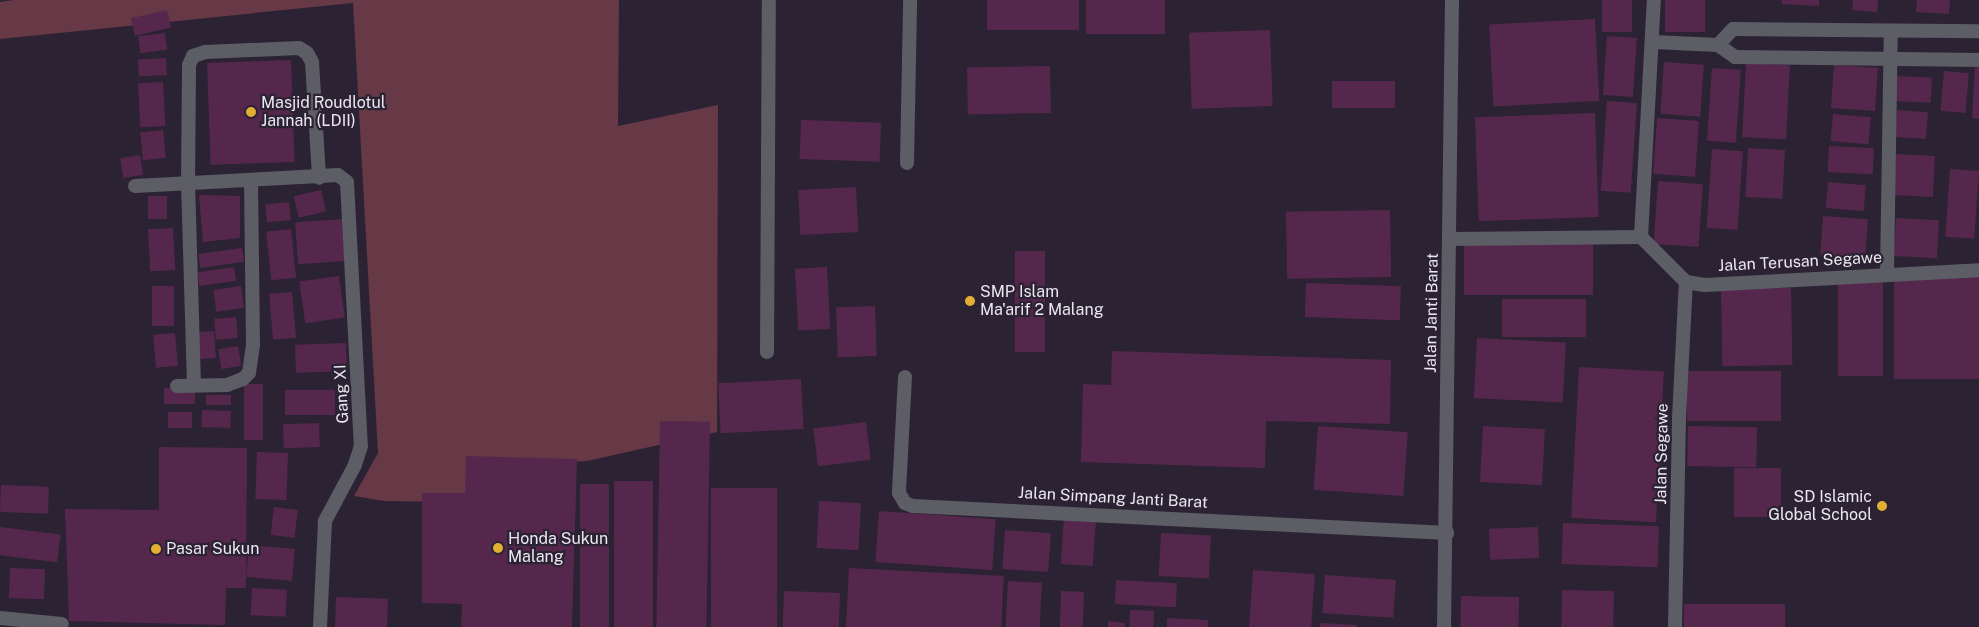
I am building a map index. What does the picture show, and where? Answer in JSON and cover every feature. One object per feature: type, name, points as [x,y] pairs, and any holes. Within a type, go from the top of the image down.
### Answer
[{"type":"street","points":[[767,352],[769,0]]},
{"type":"street","points":[[907,163],[910,0]]},
{"type":"street","name":"Jalan Janti Barat","points":[[1444,627],[1451,240],[1452,0]]},
{"type":"street","points":[[1641,237],[1654,0]]},
{"type":"street","points":[[1718,45],[1734,29],[1979,32]]},
{"type":"street","points":[[1887,274],[1892,30]]},
{"type":"street","points":[[1652,42],[1718,45],[1735,57],[1979,60]]},
{"type":"street","points":[[194,385],[188,184],[189,65],[194,56],[205,52],[299,48],[308,53],[312,62],[320,178]]},
{"type":"street","name":"Gang XI","points":[[135,186],[251,182],[320,178],[338,175],[347,182],[362,426],[361,446],[355,465],[325,521],[320,627]]},
{"type":"street","points":[[177,386],[227,385],[243,379],[249,373],[253,345],[251,182]]},
{"type":"street","points":[[1451,240],[1641,237],[1686,282]]},
{"type":"street","name":"Jalan Terusan Segawe","points":[[1686,282],[1704,285],[1979,270]]},
{"type":"street","name":"Jalan Segawe","points":[[1675,627],[1679,418],[1686,282]]},
{"type":"street","name":"Jalan Simpang Janti Barat","points":[[905,377],[899,493],[905,502],[913,506],[1447,533]]},
{"type":"street","points":[[0,618],[62,624]]},
{"type":"shaded area","points":[[14,0],[619,0],[618,126],[718,105],[717,432],[587,461],[483,465],[462,502],[384,501],[354,496],[378,453],[353,3],[0,39],[0,2]]},
{"type":"building","points":[[987,0],[1079,0],[1079,30],[987,30]]},
{"type":"building","points":[[1086,0],[1165,0],[1165,34],[1086,34]]},
{"type":"building","points":[[1602,0],[1632,0],[1632,32],[1602,32]]},
{"type":"building","points":[[1665,0],[1705,0],[1705,32],[1665,32]]},
{"type":"building","points":[[1782,0],[1819,0],[1819,6],[1782,4]]},
{"type":"building","points":[[1853,0],[1878,0],[1877,12],[1852,10]]},
{"type":"building","points":[[1917,0],[1950,0],[1949,14],[1916,12]]},
{"type":"building","points":[[167,10],[171,28],[135,36],[131,18]]},
{"type":"building","points":[[1595,19],[1599,101],[1493,106],[1489,25]]},
{"type":"building","points":[[1270,30],[1273,106],[1192,109],[1189,33]]},
{"type":"building","points":[[165,33],[167,50],[140,53],[138,36]]},
{"type":"building","points":[[1607,36],[1637,38],[1633,97],[1603,95]]},
{"type":"building","points":[[166,58],[167,75],[139,76],[138,59]]},
{"type":"building","name":"Masjid Roudlotul Jannah (LDII)","points":[[291,60],[295,162],[211,165],[207,63]]},
{"type":"building","points":[[1664,62],[1704,65],[1700,117],[1660,114]]},
{"type":"building","points":[[1746,63],[1790,65],[1786,139],[1742,137]]},
{"type":"building","points":[[1834,65],[1878,68],[1875,111],[1831,108]]},
{"type":"building","points":[[1050,66],[1051,113],[968,114],[967,67]]},
{"type":"building","points":[[1975,67],[1979,68],[1979,119],[1972,118]]},
{"type":"building","points":[[1712,68],[1741,70],[1736,143],[1707,141]]},
{"type":"building","points":[[1944,71],[1969,73],[1965,113],[1941,111]]},
{"type":"building","points":[[1897,76],[1932,78],[1931,103],[1896,101]]},
{"type":"building","points":[[1332,81],[1395,81],[1395,108],[1332,108]]},
{"type":"building","points":[[163,82],[165,126],[140,127],[138,83]]},
{"type":"building","points":[[1607,101],[1637,103],[1631,193],[1601,191]]},
{"type":"building","points":[[1897,110],[1928,112],[1926,139],[1895,137]]},
{"type":"building","points":[[1595,113],[1599,217],[1479,221],[1475,117]]},
{"type":"building","points":[[1833,114],[1871,117],[1869,144],[1831,141]]},
{"type":"building","points":[[1657,118],[1699,121],[1695,177],[1653,174]]},
{"type":"building","points":[[801,120],[881,123],[880,162],[800,159]]},
{"type":"building","points":[[163,130],[166,158],[143,160],[140,132]]},
{"type":"building","points":[[1829,146],[1874,148],[1873,174],[1828,172]]},
{"type":"building","points":[[1748,148],[1785,150],[1782,199],[1745,197]]},
{"type":"building","points":[[1712,149],[1743,151],[1737,230],[1706,228]]},
{"type":"building","points":[[1895,154],[1935,156],[1933,197],[1893,195]]},
{"type":"building","points":[[140,155],[143,175],[123,178],[120,158]]},
{"type":"building","points":[[1950,169],[1979,171],[1974,239],[1945,237]]},
{"type":"building","points":[[1658,181],[1703,184],[1698,247],[1654,244]]},
{"type":"building","points":[[1828,182],[1866,185],[1864,211],[1826,208]]},
{"type":"building","points":[[856,187],[858,232],[800,235],[798,190]]},
{"type":"building","points":[[321,190],[326,211],[299,218],[294,196]]},
{"type":"building","points":[[199,195],[240,196],[240,238],[203,242]]},
{"type":"building","points":[[148,196],[167,196],[167,219],[148,219]]},
{"type":"building","points":[[289,202],[291,220],[267,222],[265,205]]},
{"type":"building","points":[[1390,210],[1391,277],[1287,279],[1286,212]]},
{"type":"building","points":[[1823,216],[1868,219],[1865,258],[1820,255]]},
{"type":"building","points":[[1896,218],[1939,220],[1937,258],[1894,256]]},
{"type":"building","points":[[343,219],[346,261],[298,264],[295,222]]},
{"type":"building","points":[[173,228],[175,270],[150,271],[148,229]]},
{"type":"building","points":[[291,229],[296,278],[271,280],[266,232]]},
{"type":"building","points":[[1464,243],[1593,243],[1593,295],[1464,295]]},
{"type":"building","points":[[242,248],[244,262],[200,268],[198,254]]},
{"type":"building","points":[[1015,251],[1045,251],[1045,352],[1015,352]]},
{"type":"building","points":[[234,267],[236,281],[199,286],[197,272]]},
{"type":"building","points":[[827,267],[830,329],[798,331],[795,269]]},
{"type":"building","points":[[339,276],[345,318],[305,323],[299,282]]},
{"type":"building","points":[[1894,276],[1979,276],[1979,379],[1894,379]]},
{"type":"building","points":[[1838,282],[1883,282],[1883,376],[1838,376]]},
{"type":"building","points":[[1306,283],[1401,286],[1400,320],[1305,317]]},
{"type":"building","points":[[152,286],[174,286],[174,326],[152,326]]},
{"type":"building","points":[[241,286],[244,308],[216,312],[213,290]]},
{"type":"building","points":[[1791,288],[1792,365],[1722,366],[1721,289]]},
{"type":"building","points":[[292,292],[296,338],[273,340],[269,294]]},
{"type":"building","points":[[1502,299],[1586,299],[1586,337],[1502,337]]},
{"type":"building","points":[[875,306],[877,356],[838,357],[836,307]]},
{"type":"building","points":[[236,317],[238,338],[216,340],[214,319]]},
{"type":"building","points":[[214,331],[216,358],[198,359],[196,332]]},
{"type":"building","points":[[175,333],[178,366],[156,368],[153,335]]},
{"type":"building","points":[[1477,338],[1566,343],[1563,403],[1474,398]]},
{"type":"building","points":[[346,343],[347,371],[296,373],[295,345]]},
{"type":"building","points":[[238,346],[241,366],[221,369],[218,349]]},
{"type":"building","points":[[1112,351],[1391,360],[1390,424],[1266,421],[1265,468],[1081,462],[1083,384],[1111,385]]},
{"type":"building","points":[[1579,367],[1664,371],[1656,522],[1571,518]]},
{"type":"building","points":[[1687,371],[1781,371],[1781,421],[1687,421]]},
{"type":"building","points":[[801,379],[804,429],[721,433],[718,383]]},
{"type":"building","points":[[244,384],[263,384],[263,440],[244,440]]},
{"type":"building","points":[[164,388],[195,388],[195,404],[164,404]]},
{"type":"building","points":[[285,390],[335,390],[335,415],[285,415]]},
{"type":"building","points":[[206,395],[231,395],[231,405],[206,405]]},
{"type":"building","points":[[202,410],[231,411],[230,428],[201,427]]},
{"type":"building","points":[[168,412],[192,412],[192,428],[168,428]]},
{"type":"building","points":[[660,421],[710,422],[706,627],[656,627]]},
{"type":"building","points":[[866,422],[871,460],[818,466],[813,428]]},
{"type":"building","points":[[319,423],[320,447],[284,448],[283,424]]},
{"type":"building","points":[[1318,426],[1408,432],[1403,496],[1314,490]]},
{"type":"building","points":[[1483,426],[1545,429],[1542,485],[1480,482]]},
{"type":"building","points":[[1688,426],[1757,427],[1756,467],[1687,466]]},
{"type":"building","name":"Pasar Sukun","points":[[159,447],[247,448],[246,588],[226,588],[225,625],[69,621],[65,509],[159,510]]},
{"type":"building","points":[[257,452],[288,453],[286,500],[255,499]]},
{"type":"building","name":"Honda Sukun Malang","points":[[466,456],[577,459],[572,627],[461,627],[462,604],[422,603],[422,493],[465,493]]},
{"type":"building","points":[[1734,468],[1781,468],[1781,517],[1734,517]]},
{"type":"building","points":[[614,481],[653,481],[653,627],[614,627]]},
{"type":"building","points":[[580,484],[609,484],[609,627],[580,627]]},
{"type":"building","points":[[1,485],[49,487],[48,514],[0,512]]},
{"type":"building","points":[[711,488],[777,488],[777,627],[711,627]]},
{"type":"building","points":[[819,501],[861,503],[858,550],[817,548]]},
{"type":"building","points":[[274,507],[298,510],[294,538],[271,535]]},
{"type":"building","points":[[879,511],[996,519],[992,570],[875,562]]},
{"type":"building","points":[[1064,518],[1096,520],[1093,566],[1061,564]]},
{"type":"building","points":[[1563,523],[1659,526],[1658,567],[1562,564]]},
{"type":"building","points":[[0,527],[61,534],[57,562],[0,555]]},
{"type":"building","points":[[1538,527],[1539,558],[1490,560],[1489,529]]},
{"type":"building","points":[[1005,530],[1051,533],[1048,572],[1002,569]]},
{"type":"building","points":[[1161,533],[1211,536],[1209,579],[1159,576]]},
{"type":"building","points":[[249,545],[295,549],[292,581],[246,577]]},
{"type":"building","points":[[10,568],[45,569],[44,599],[9,598]]},
{"type":"building","points":[[849,568],[1004,576],[1001,627],[846,627]]},
{"type":"building","points":[[1253,570],[1315,574],[1311,627],[1249,627]]},
{"type":"building","points":[[1325,575],[1396,580],[1393,618],[1322,613]]},
{"type":"building","points":[[1116,580],[1177,583],[1176,607],[1115,604]]},
{"type":"building","points":[[1008,581],[1042,583],[1040,627],[1006,627]]},
{"type":"building","points":[[252,588],[287,590],[286,617],[251,615]]},
{"type":"building","points":[[1562,590],[1614,591],[1613,627],[1561,627]]},
{"type":"building","points":[[784,591],[840,593],[839,627],[783,627]]},
{"type":"building","points":[[1061,591],[1084,592],[1083,627],[1060,627]]},
{"type":"building","points":[[1461,596],[1519,597],[1518,627],[1460,627]]},
{"type":"building","points":[[336,597],[388,599],[387,627],[335,627]]},
{"type":"building","points":[[1684,604],[1785,604],[1785,627],[1684,627]]},
{"type":"building","points":[[1130,610],[1154,611],[1153,627],[1129,627]]},
{"type":"building","points":[[1167,618],[1208,620],[1208,627],[1167,627]]},
{"type":"building","points":[[1108,621],[1125,623],[1125,627],[1108,627]]},
{"type":"building","points":[[1320,623],[1357,625],[1357,627],[1320,627]]},
{"type":"place","name":"Masjid Roudlotul Jannah (LDII)","points":[[251,112]]},
{"type":"place","name":"SMP Islam Ma'arif 2 Malang","points":[[970,301]]},
{"type":"place","name":"SD Islamic Global School","points":[[1882,506]]},
{"type":"place","name":"Honda Sukun Malang","points":[[498,548]]},
{"type":"place","name":"Pasar Sukun","points":[[156,549]]}]
